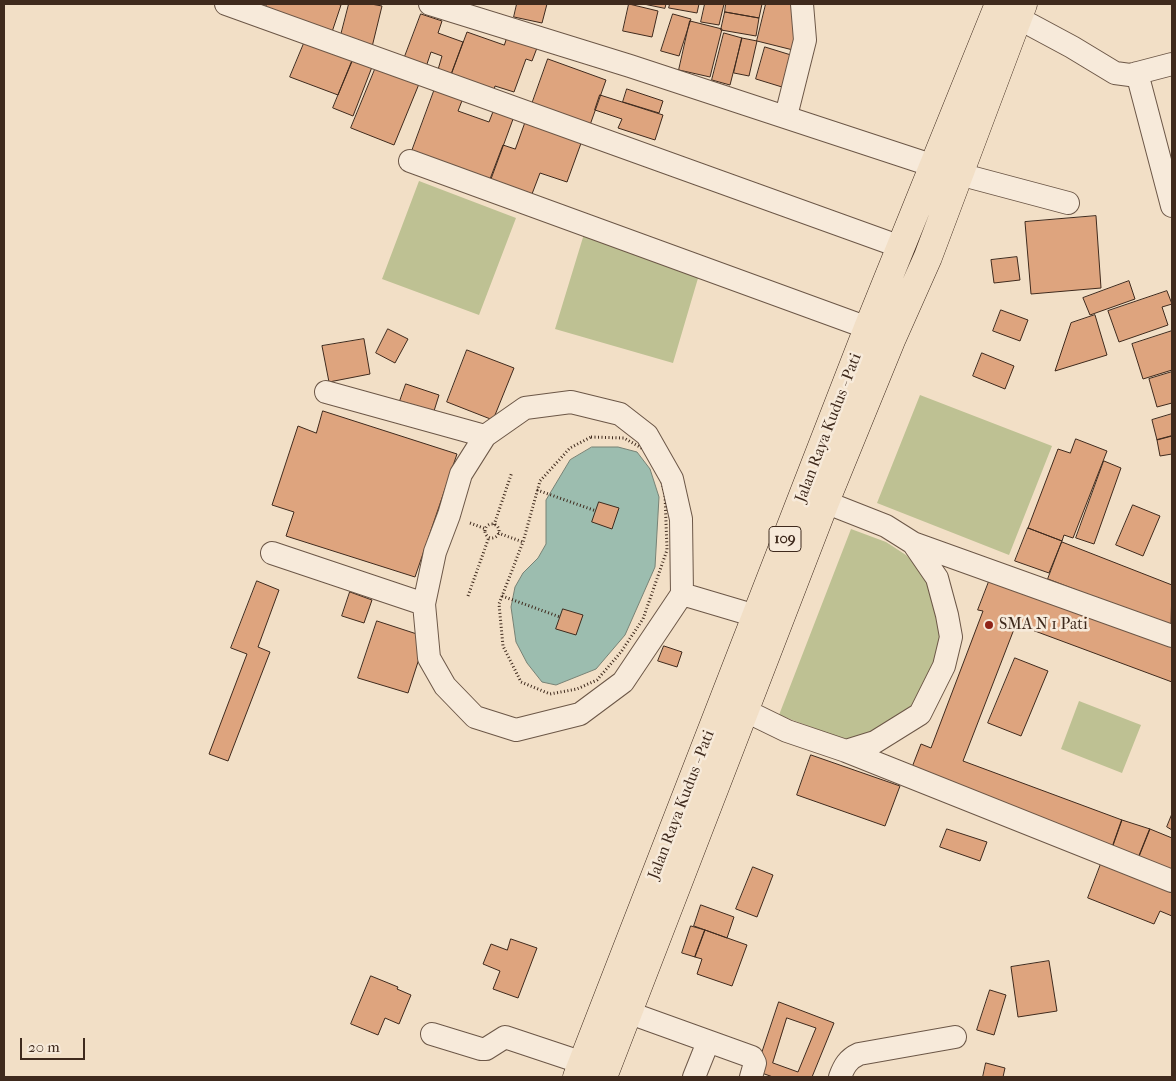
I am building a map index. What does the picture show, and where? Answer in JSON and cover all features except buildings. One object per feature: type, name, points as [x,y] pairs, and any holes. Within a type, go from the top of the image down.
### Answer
[{"type":"main road","name":"Jalan Raya Kudus - Pati","points":[[588,1072],[756,616],[868,328],[934,166],[1013,9]]},
{"type":"main road","name":"Jalan Raya Kudus - Pati","points":[[588,1072],[627,1012],[746,711],[825,502],[892,338],[928,257],[959,174],[1013,9]]},
{"type":"street","points":[[226,4],[901,246]]},
{"type":"street","points":[[430,4],[786,116],[934,166]]},
{"type":"street","points":[[786,116],[805,40],[802,4]]},
{"type":"street","points":[[1013,9],[1115,73],[1130,75],[1172,64]]},
{"type":"street","points":[[1137,73],[1172,206]]},
{"type":"street","points":[[410,161],[868,328]]},
{"type":"street","points":[[959,174],[1068,204]]},
{"type":"street","points":[[326,392],[485,436]]},
{"type":"street","points":[[571,402],[620,414],[647,435],[672,479],[681,519],[682,594],[623,682],[580,714],[516,730],[475,717],[445,686],[429,658],[424,604],[435,552],[449,515],[461,474],[485,436],[525,408],[571,402]]},
{"type":"street","points":[[825,502],[886,526],[913,543],[1172,636]]},
{"type":"street","points":[[846,751],[876,742],[920,714],[944,666],[951,637],[947,615],[937,578],[913,543]]},
{"type":"street","points":[[272,553],[424,604]]},
{"type":"street","points":[[682,594],[756,616]]},
{"type":"street","points":[[746,711],[787,731],[846,751],[1172,880]]},
{"type":"street","points":[[627,1012],[752,1057],[755,1063],[752,1077]]},
{"type":"street","points":[[432,1034],[481,1049],[486,1049],[505,1037],[588,1072]]},
{"type":"street","points":[[840,1077],[850,1058],[859,1054],[955,1037]]},
{"type":"street","points":[[701,1075],[708,1042]]},
{"type":"path","points":[[591,437],[624,438],[646,451],[659,470],[665,494],[667,550],[643,619],[627,644],[597,680],[577,689],[550,694],[521,682],[503,646],[498,604],[524,542],[537,490],[540,481],[570,448],[591,437]]},
{"type":"path","points":[[494,525],[512,472]]},
{"type":"path","points":[[537,490],[596,511]]},
{"type":"path","points":[[494,525],[497,527],[498,533]]},
{"type":"path","points":[[489,537],[486,534],[486,529],[488,526],[494,525]]},
{"type":"path","points":[[498,533],[524,542]]},
{"type":"path","points":[[489,537],[495,537],[498,533]]},
{"type":"path","points":[[468,596],[489,537]]},
{"type":"path","points":[[502,596],[560,617]]},
{"type":"green space","points":[[419,181],[516,218],[479,315],[382,279]]},
{"type":"green space","points":[[584,234],[701,268],[673,363],[555,329]]},
{"type":"green space","points":[[920,395],[1052,446],[1009,555],[877,503]]},
{"type":"green space","points":[[851,529],[886,542],[906,555],[930,578],[945,635],[918,704],[870,738],[846,740],[779,715]]},
{"type":"green space","points":[[1079,701],[1141,725],[1122,773],[1061,749]]},
{"type":"shaded area","points":[[592,447],[618,447],[637,452],[650,469],[659,497],[655,567],[625,635],[596,669],[556,685],[542,682],[527,663],[516,642],[511,607],[515,587],[523,573],[538,558],[546,544],[546,500],[570,460]]},
{"type":"place","name":"SMA N 1 Pati","points":[[989,625]]}]
